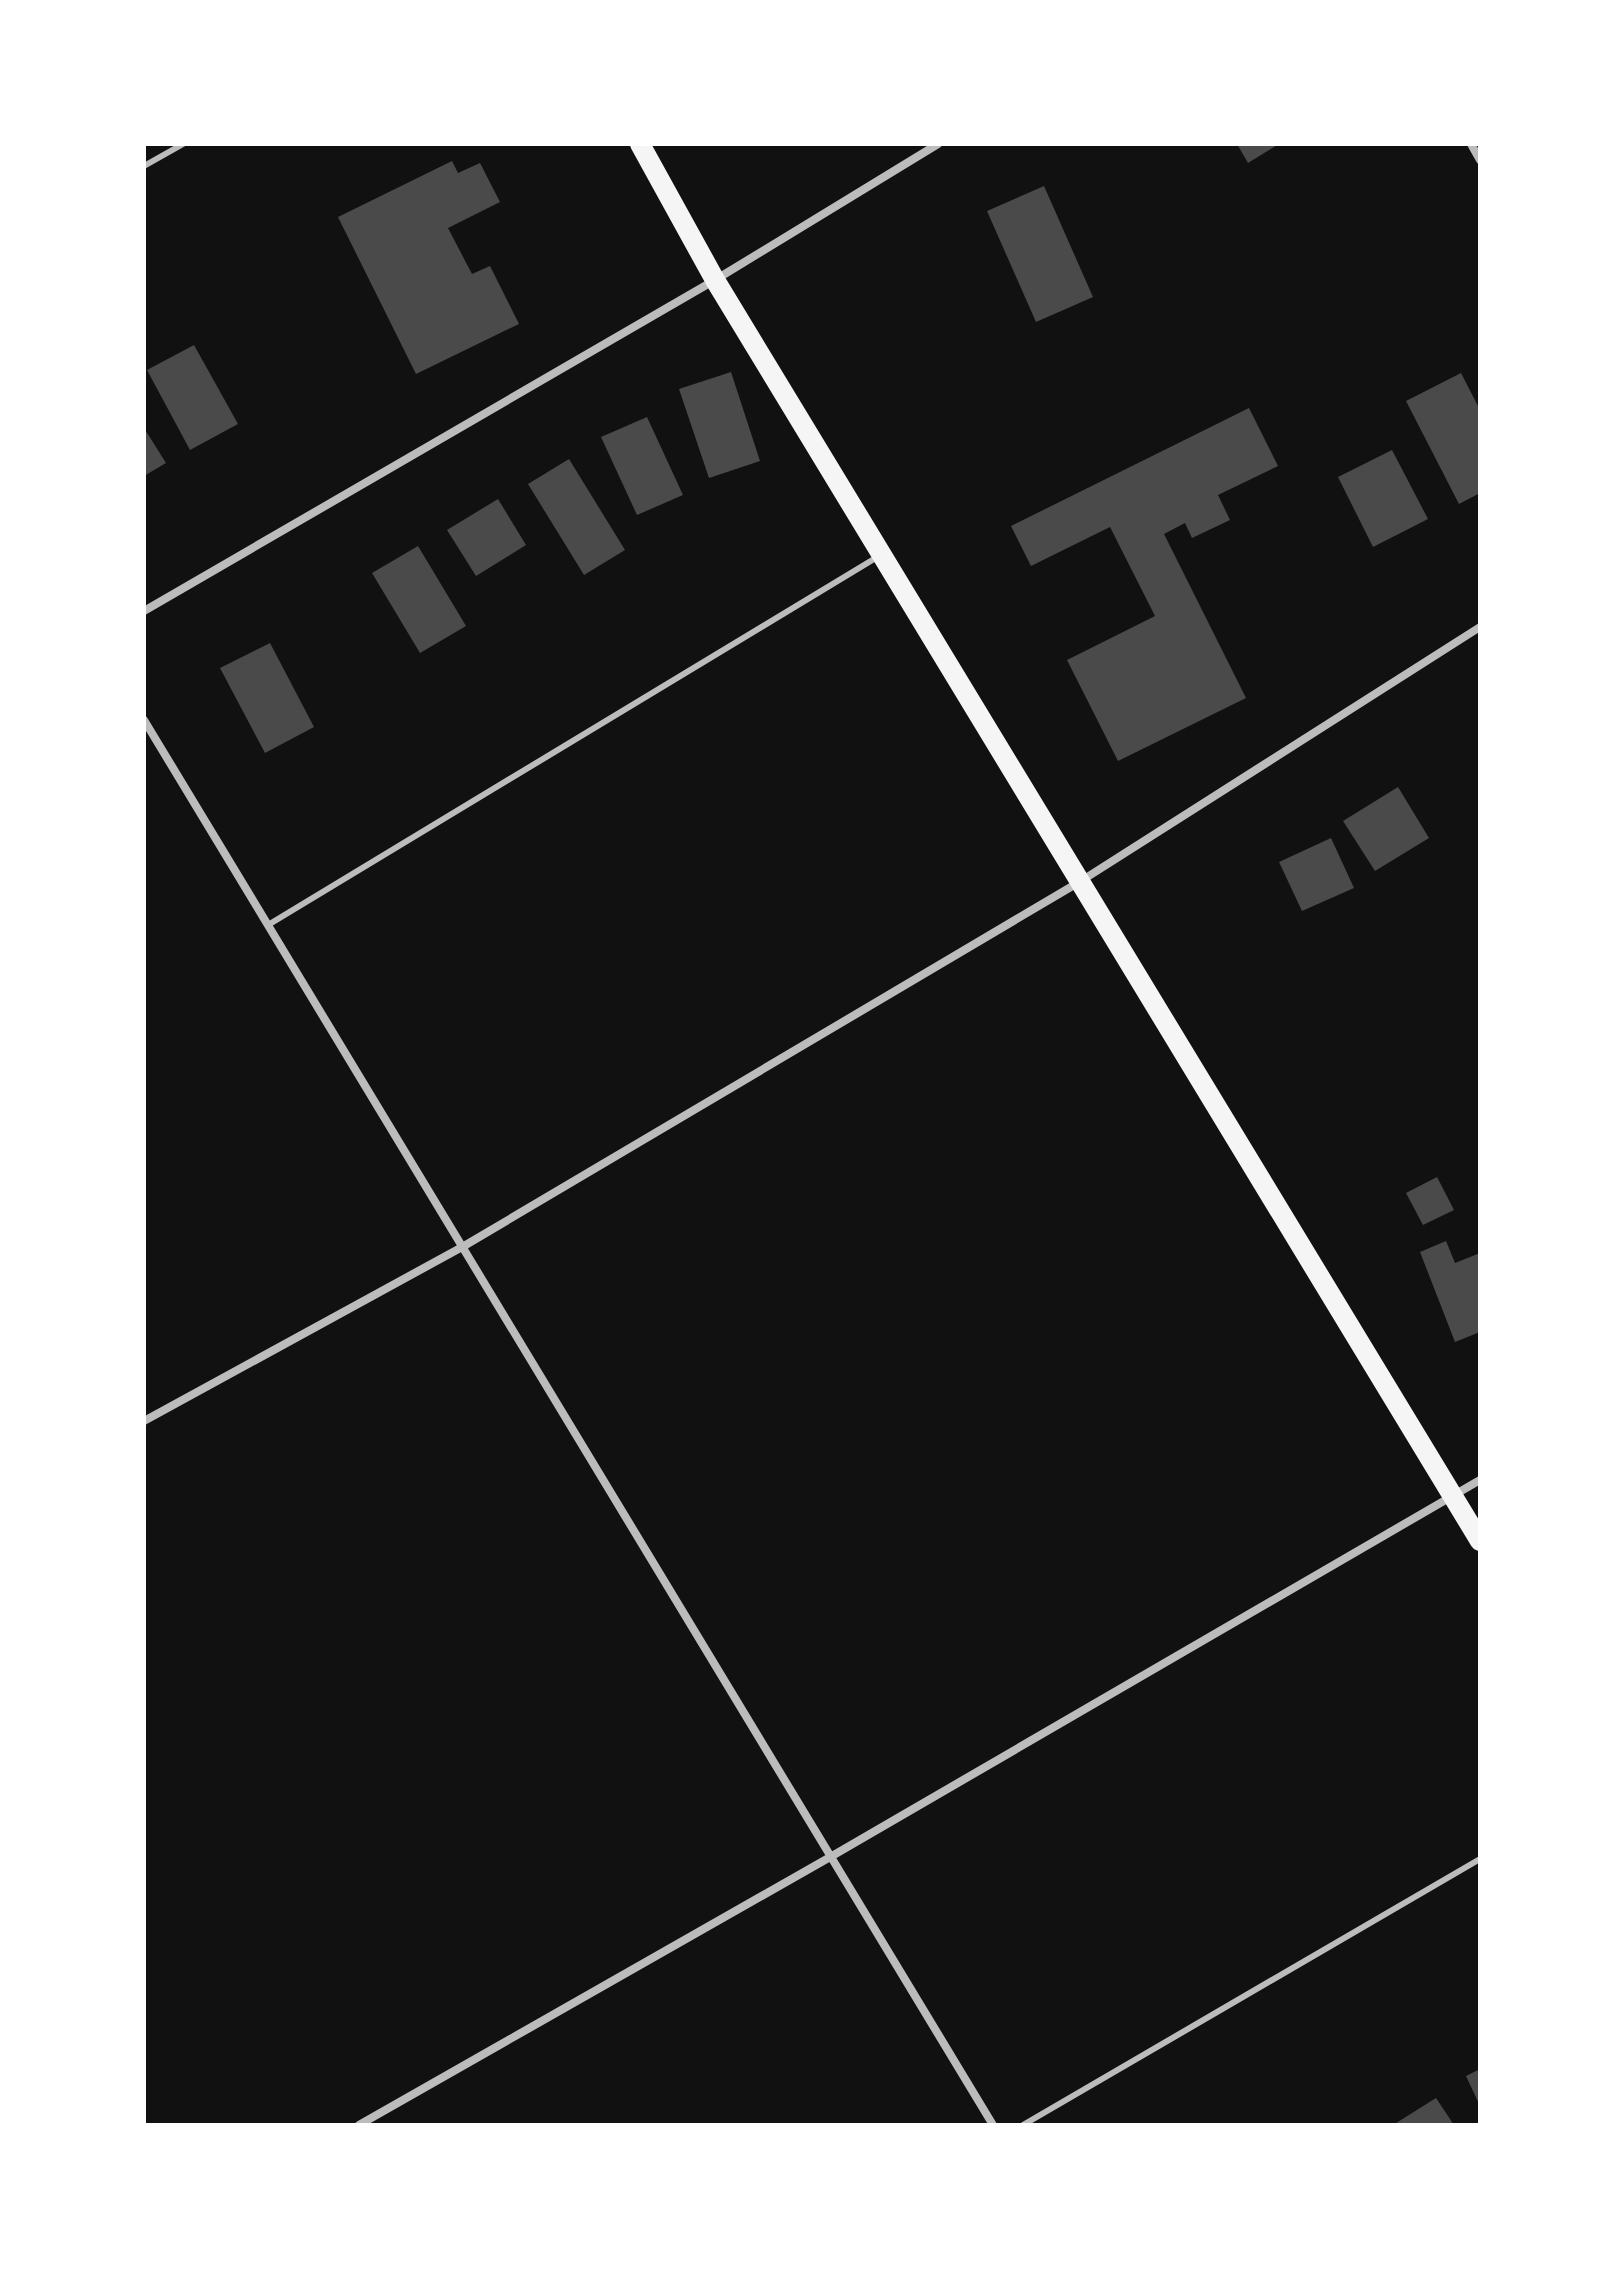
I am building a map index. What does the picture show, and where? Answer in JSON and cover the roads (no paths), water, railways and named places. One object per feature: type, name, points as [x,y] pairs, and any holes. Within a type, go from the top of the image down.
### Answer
[{"type":"main road","points":[[640,144],[715,280],[1480,1541]]},
{"type":"street","points":[[144,611],[715,280],[938,144]]},
{"type":"street","points":[[1471,144],[1480,160]]},
{"type":"street","points":[[144,1421],[464,1246],[1081,881],[1480,627]]},
{"type":"street","points":[[144,720],[993,2125]]},
{"type":"street","points":[[359,2125],[832,1856],[1480,1480]]},
{"type":"lane","points":[[144,166],[183,144]]},
{"type":"lane","points":[[268,925],[882,554]]},
{"type":"lane","points":[[1023,2125],[1480,1859]]}]
